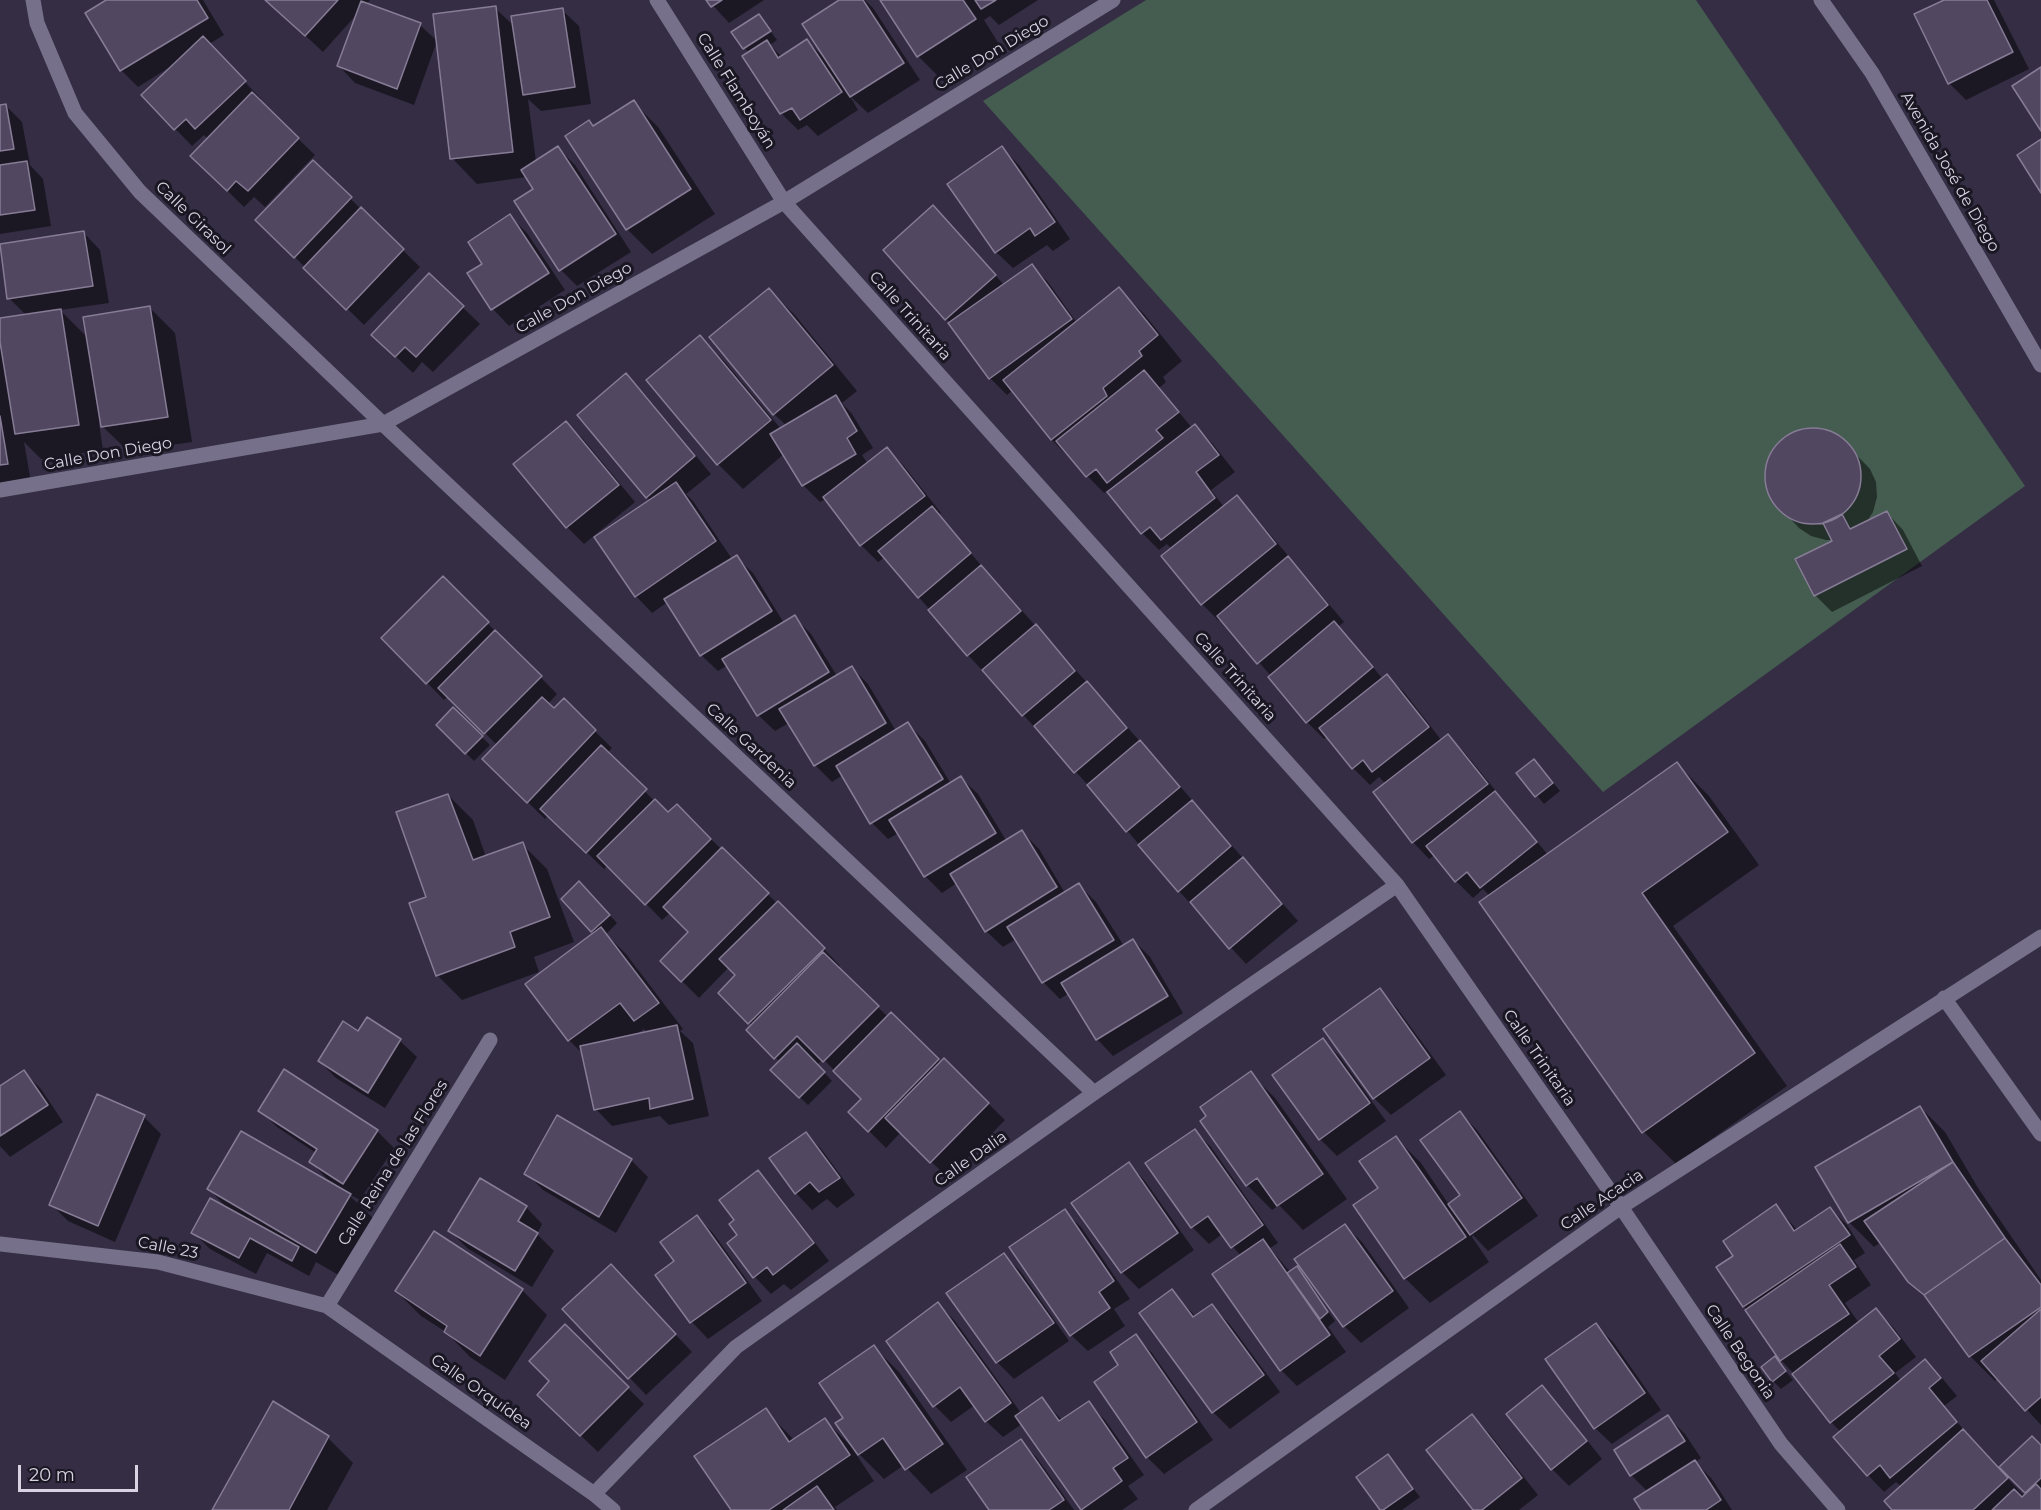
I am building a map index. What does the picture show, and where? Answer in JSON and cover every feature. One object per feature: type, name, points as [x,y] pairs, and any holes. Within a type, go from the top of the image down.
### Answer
[{"type":"street","name":"Calle Girasol","points":[[33,0],[37,22],[75,112],[140,192],[383,424]]},
{"type":"street","name":"Calle Flamboyán","points":[[657,0],[784,202]]},
{"type":"street","name":"Calle Don Diego","points":[[0,490],[383,424],[784,202],[1113,0]]},
{"type":"street","name":"Avenida José de Diego","points":[[1821,0],[1872,73],[2041,365]]},
{"type":"street","name":"Calle Trinitaria","points":[[784,202],[1397,885],[1621,1207]]},
{"type":"street","name":"Calle Gardenia","points":[[383,424],[1094,1093]]},
{"type":"street","name":"Calle Dalia","points":[[594,1494],[736,1347],[1094,1093],[1397,885]]},
{"type":"street","name":"Calle Acacia","points":[[1196,1510],[1621,1207],[2041,938]]},
{"type":"street","points":[[1944,998],[2041,1134]]},
{"type":"street","name":"Calle Reina de las Flores","points":[[327,1306],[490,1040]]},
{"type":"street","name":"Calle Begonia","points":[[1621,1207],[1780,1444],[1838,1510]]},
{"type":"street","name":"Calle 23","points":[[0,1244],[158,1262],[327,1306]]},
{"type":"street","name":"Calle Orquídea","points":[[327,1306],[594,1494],[613,1510]]},
{"type":"green space","points":[[1146,0],[1696,0],[2025,486],[1603,792],[983,101]]},
{"type":"building","points":[[106,0],[197,0],[208,18],[120,71],[85,13]]},
{"type":"building","points":[[265,0],[338,0],[305,36]]},
{"type":"building","points":[[706,0],[722,0],[711,7]]},
{"type":"building","points":[[839,0],[863,0],[904,63],[850,97],[802,24]]},
{"type":"building","points":[[880,0],[963,0],[976,19],[917,57]]},
{"type":"building","points":[[975,0],[996,0],[981,9]]},
{"type":"building","points":[[1944,0],[1987,0],[2013,52],[1948,84],[1914,14]]},
{"type":"building","points":[[361,1],[421,23],[397,89],[337,66]]},
{"type":"building","points":[[496,6],[513,152],[450,159],[433,14]]},
{"type":"building","points":[[563,8],[575,87],[523,95],[511,16]]},
{"type":"building","points":[[759,14],[771,31],[743,49],[731,32]]},
{"type":"building","points":[[203,36],[246,81],[195,129],[186,119],[174,130],[141,95]]},
{"type":"building","points":[[807,39],[842,92],[800,120],[792,108],[780,114],[742,56],[767,40],[778,58]]},
{"type":"building","points":[[2041,67],[2041,131],[2012,86]]},
{"type":"building","points":[[252,92],[299,138],[248,191],[236,181],[227,191],[190,156]]},
{"type":"building","points":[[634,100],[691,189],[626,230],[565,136],[589,120],[593,126]]},
{"type":"building","points":[[6,104],[14,149],[0,151],[0,105]]},
{"type":"building","points":[[2041,139],[2041,193],[2017,155]]},
{"type":"building","points":[[558,146],[616,234],[559,271],[514,201],[533,189],[521,170]]},
{"type":"building","points":[[1002,146],[1055,222],[1035,236],[1030,228],[995,253],[947,184]]},
{"type":"building","points":[[313,160],[352,197],[294,258],[255,220]]},
{"type":"building","points":[[27,161],[35,210],[0,215],[0,165]]},
{"type":"building","points":[[933,205],[996,275],[945,320],[883,250]]},
{"type":"building","points":[[361,207],[404,249],[346,310],[303,268]]},
{"type":"building","points":[[510,214],[549,273],[491,310],[467,273],[482,264],[468,242]]},
{"type":"building","points":[[84,231],[93,286],[7,299],[0,244]]},
{"type":"building","points":[[1032,264],[1072,319],[989,379],[948,323]]},
{"type":"building","points":[[429,273],[464,306],[416,357],[405,347],[395,357],[371,335]]},
{"type":"building","points":[[1119,287],[1158,335],[1139,351],[1142,356],[1103,388],[1107,396],[1051,440],[1003,380]]},
{"type":"building","points":[[769,288],[833,365],[773,415],[709,337]]},
{"type":"building","points":[[150,306],[168,417],[101,427],[83,317]]},
{"type":"building","points":[[61,309],[79,425],[15,434],[0,342],[0,318]]},
{"type":"building","points":[[700,335],[771,420],[717,465],[646,380]]},
{"type":"building","points":[[1144,370],[1179,412],[1156,430],[1163,438],[1107,483],[1096,469],[1086,477],[1056,441]]},
{"type":"building","points":[[626,373],[695,456],[646,498],[577,415]]},
{"type":"building","points":[[836,395],[857,431],[847,438],[856,454],[802,486],[770,434]]},
{"type":"building","points":[[0,416],[8,464],[0,465]]},
{"type":"building","points":[[566,421],[619,485],[566,528],[513,464]]},
{"type":"building","points":[[1195,424],[1219,455],[1196,472],[1215,498],[1161,540],[1150,527],[1141,534],[1107,492]]},
{"type":"building","points":[[1813,428],[1831,432],[1847,442],[1857,458],[1861,476],[1857,494],[1847,510],[1831,520],[1813,524],[1795,520],[1779,510],[1769,494],[1765,476],[1769,458],[1779,442],[1795,432]]},
{"type":"building","points":[[887,447],[925,496],[860,546],[823,497]]},
{"type":"building","points":[[676,482],[716,541],[635,597],[594,537]]},
{"type":"building","points":[[1237,495],[1276,544],[1201,605],[1161,556]]},
{"type":"building","points":[[932,506],[971,553],[918,598],[878,551]]},
{"type":"building","points":[[1887,511],[1907,549],[1814,596],[1795,559],[1832,541],[1823,523],[1842,514],[1850,529]]},
{"type":"building","points":[[737,555],[772,611],[700,656],[664,599]]},
{"type":"building","points":[[1288,556],[1328,605],[1257,664],[1217,616]]},
{"type":"building","points":[[981,565],[1021,611],[967,656],[928,610]]},
{"type":"building","points":[[443,576],[489,622],[426,684],[381,638]]},
{"type":"building","points":[[795,615],[829,672],[757,716],[722,659]]},
{"type":"building","points":[[1334,621],[1373,667],[1306,723],[1268,677]]},
{"type":"building","points":[[1036,624],[1075,671],[1022,716],[982,670]]},
{"type":"building","points":[[495,630],[542,676],[484,734],[438,688]]},
{"type":"building","points":[[852,666],[886,723],[814,766],[779,709]]},
{"type":"building","points":[[1387,674],[1429,727],[1372,772],[1363,760],[1352,769],[1319,728]]},
{"type":"building","points":[[1087,681],[1127,728],[1074,773],[1034,726]]},
{"type":"building","points":[[542,697],[554,708],[564,698],[596,730],[527,803],[482,759]]},
{"type":"building","points":[[453,707],[483,736],[465,754],[436,725]]},
{"type":"building","points":[[908,722],[943,779],[870,824],[836,766]]},
{"type":"building","points":[[1448,734],[1488,784],[1412,843],[1373,792]]},
{"type":"building","points":[[1140,740],[1180,787],[1126,832],[1087,785]]},
{"type":"building","points":[[601,745],[647,789],[586,853],[540,809]]},
{"type":"building","points":[[1534,759],[1553,783],[1535,797],[1516,773]]},
{"type":"building","points":[[1677,762],[1728,832],[1642,893],[1755,1053],[1642,1133],[1479,902]]},
{"type":"building","points":[[961,776],[996,833],[924,877],[889,820]]},
{"type":"building","points":[[1495,791],[1537,842],[1480,888],[1467,872],[1455,882],[1426,846]]},
{"type":"building","points":[[448,794],[473,860],[523,842],[550,917],[510,932],[515,947],[436,976],[409,903],[426,897],[396,812]]},
{"type":"building","points":[[655,799],[668,812],[677,804],[711,839],[645,905],[597,856]]},
{"type":"building","points":[[1192,800],[1231,846],[1178,892],[1138,845]]},
{"type":"building","points":[[1022,830],[1057,887],[985,932],[950,874]]},
{"type":"building","points":[[722,847],[769,893],[681,982],[660,961],[688,932],[663,907]]},
{"type":"building","points":[[1243,857],[1282,904],[1229,949],[1190,902]]},
{"type":"building","points":[[579,881],[610,915],[591,932],[561,899]]},
{"type":"building","points":[[1079,883],[1114,940],[1042,983],[1007,927]]},
{"type":"building","points":[[778,901],[825,948],[748,1024],[718,993],[735,975],[719,959]]},
{"type":"building","points":[[601,927],[659,1003],[634,1021],[620,1003],[568,1041],[525,984]]},
{"type":"building","points":[[1133,939],[1168,996],[1096,1040],[1061,983]]},
{"type":"building","points":[[823,952],[879,1006],[823,1062],[797,1036],[774,1059],[746,1030]]},
{"type":"building","points":[[1380,988],[1430,1058],[1373,1099],[1323,1029]]},
{"type":"building","points":[[891,1012],[939,1059],[868,1132],[848,1112],[861,1099],[833,1071]]},
{"type":"building","points":[[367,1017],[401,1039],[368,1093],[318,1061],[343,1021],[358,1031]]},
{"type":"building","points":[[677,1025],[693,1099],[650,1109],[649,1098],[594,1110],[580,1046]]},
{"type":"building","points":[[1323,1038],[1370,1103],[1319,1140],[1272,1075]]},
{"type":"building","points":[[797,1043],[825,1072],[799,1098],[770,1070]]},
{"type":"building","points":[[944,1058],[989,1103],[930,1163],[885,1118]]},
{"type":"building","points":[[284,1069],[378,1130],[343,1184],[309,1162],[317,1149],[258,1111]]},
{"type":"building","points":[[24,1070],[48,1105],[0,1136],[0,1086]]},
{"type":"building","points":[[1251,1071],[1323,1174],[1277,1206],[1257,1178],[1246,1186],[1200,1121],[1206,1116],[1200,1107]]},
{"type":"building","points":[[97,1094],[145,1115],[98,1226],[49,1205]]},
{"type":"building","points":[[1920,1106],[1953,1162],[1848,1223],[1815,1167]]},
{"type":"building","points":[[1460,1111],[1522,1198],[1470,1235],[1448,1204],[1460,1195],[1420,1140]]},
{"type":"building","points":[[557,1115],[632,1159],[599,1217],[524,1174]]},
{"type":"building","points":[[1195,1129],[1263,1225],[1231,1248],[1208,1216],[1191,1228],[1145,1163]]},
{"type":"building","points":[[241,1131],[351,1194],[316,1253],[207,1189]]},
{"type":"building","points":[[806,1132],[840,1178],[819,1192],[810,1182],[795,1194],[769,1158]]},
{"type":"building","points":[[1396,1136],[1466,1237],[1404,1279],[1353,1205],[1378,1188],[1359,1161]]},
{"type":"building","points":[[1129,1162],[1178,1233],[1121,1273],[1071,1203]]},
{"type":"building","points":[[1953,1162],[2005,1238],[1924,1295],[1908,1282],[1864,1221]]},
{"type":"building","points":[[758,1170],[814,1243],[773,1275],[767,1267],[753,1278],[727,1243],[737,1235],[729,1224],[734,1220],[719,1200]]},
{"type":"building","points":[[480,1178],[527,1206],[518,1221],[538,1233],[515,1271],[448,1231]]},
{"type":"building","points":[[210,1198],[299,1247],[292,1261],[250,1238],[239,1258],[191,1233]]},
{"type":"building","points":[[1776,1204],[1794,1231],[1830,1207],[1850,1235],[1743,1307],[1716,1267],[1733,1256],[1723,1241]]},
{"type":"building","points":[[1065,1209],[1114,1281],[1099,1292],[1110,1308],[1070,1336],[1009,1247]]},
{"type":"building","points":[[697,1215],[746,1283],[690,1323],[655,1275],[674,1261],[660,1242]]},
{"type":"building","points":[[1345,1224],[1393,1291],[1343,1327],[1294,1259]]},
{"type":"building","points":[[434,1231],[523,1289],[480,1356],[444,1332],[447,1326],[395,1291]]},
{"type":"building","points":[[2005,1238],[2041,1285],[2041,1307],[1969,1357],[1924,1295]]},
{"type":"building","points":[[1263,1239],[1330,1335],[1280,1371],[1212,1274]]},
{"type":"building","points":[[1840,1244],[1856,1267],[1829,1285],[1849,1314],[1780,1361],[1745,1310]]},
{"type":"building","points":[[1004,1253],[1054,1323],[996,1363],[946,1293]]},
{"type":"building","points":[[611,1264],[676,1334],[628,1379],[562,1309]]},
{"type":"building","points":[[1297,1266],[1328,1312],[1320,1319],[1287,1273]]},
{"type":"building","points":[[1172,1289],[1193,1317],[1212,1304],[1264,1375],[1212,1413],[1139,1313]]},
{"type":"building","points":[[938,1302],[1011,1403],[985,1422],[960,1387],[933,1407],[886,1341]]},
{"type":"building","points":[[1876,1308],[1900,1339],[1879,1356],[1894,1373],[1830,1423],[1792,1374]]},
{"type":"building","points":[[2041,1309],[2041,1397],[2025,1411],[1981,1361]]},
{"type":"building","points":[[1596,1323],[1645,1393],[1594,1429],[1545,1359]]},
{"type":"building","points":[[565,1324],[629,1387],[580,1436],[537,1395],[549,1381],[529,1361]]},
{"type":"building","points":[[1136,1334],[1197,1422],[1146,1458],[1094,1382],[1118,1365],[1110,1352]]},
{"type":"building","points":[[874,1345],[943,1444],[905,1470],[883,1438],[858,1455],[835,1423],[843,1418],[819,1383]]},
{"type":"building","points":[[1775,1356],[1786,1371],[1772,1382],[1761,1367]]},
{"type":"building","points":[[1925,1359],[1941,1378],[1929,1388],[1957,1422],[1890,1478],[1880,1465],[1867,1476],[1833,1437]]},
{"type":"building","points":[[1542,1385],[1587,1441],[1551,1470],[1506,1414]]},
{"type":"building","points":[[1042,1397],[1059,1421],[1089,1401],[1128,1458],[1113,1468],[1122,1481],[1081,1510],[1015,1416]]},
{"type":"building","points":[[273,1401],[329,1436],[289,1510],[212,1510]]},
{"type":"building","points":[[766,1408],[789,1442],[825,1418],[850,1455],[769,1510],[731,1510],[694,1456]]},
{"type":"building","points":[[1472,1414],[1522,1478],[1482,1510],[1473,1510],[1426,1450]]},
{"type":"building","points":[[1668,1415],[1685,1441],[1630,1476],[1614,1450]]},
{"type":"building","points":[[1963,1429],[2008,1478],[1973,1510],[1892,1510],[1884,1501]]},
{"type":"building","points":[[2032,1436],[2041,1445],[2041,1478],[2025,1493],[1999,1467]]},
{"type":"building","points":[[1021,1439],[1064,1500],[1049,1510],[989,1510],[966,1477]]},
{"type":"building","points":[[1388,1454],[1413,1489],[1380,1510],[1356,1477]]},
{"type":"building","points":[[1695,1460],[1721,1500],[1706,1510],[1641,1510],[1634,1499]]},
{"type":"building","points":[[2036,1484],[2041,1489],[2041,1510],[1992,1510],[2014,1489],[2022,1497]]},
{"type":"building","points":[[817,1486],[834,1510],[783,1510]]}]
